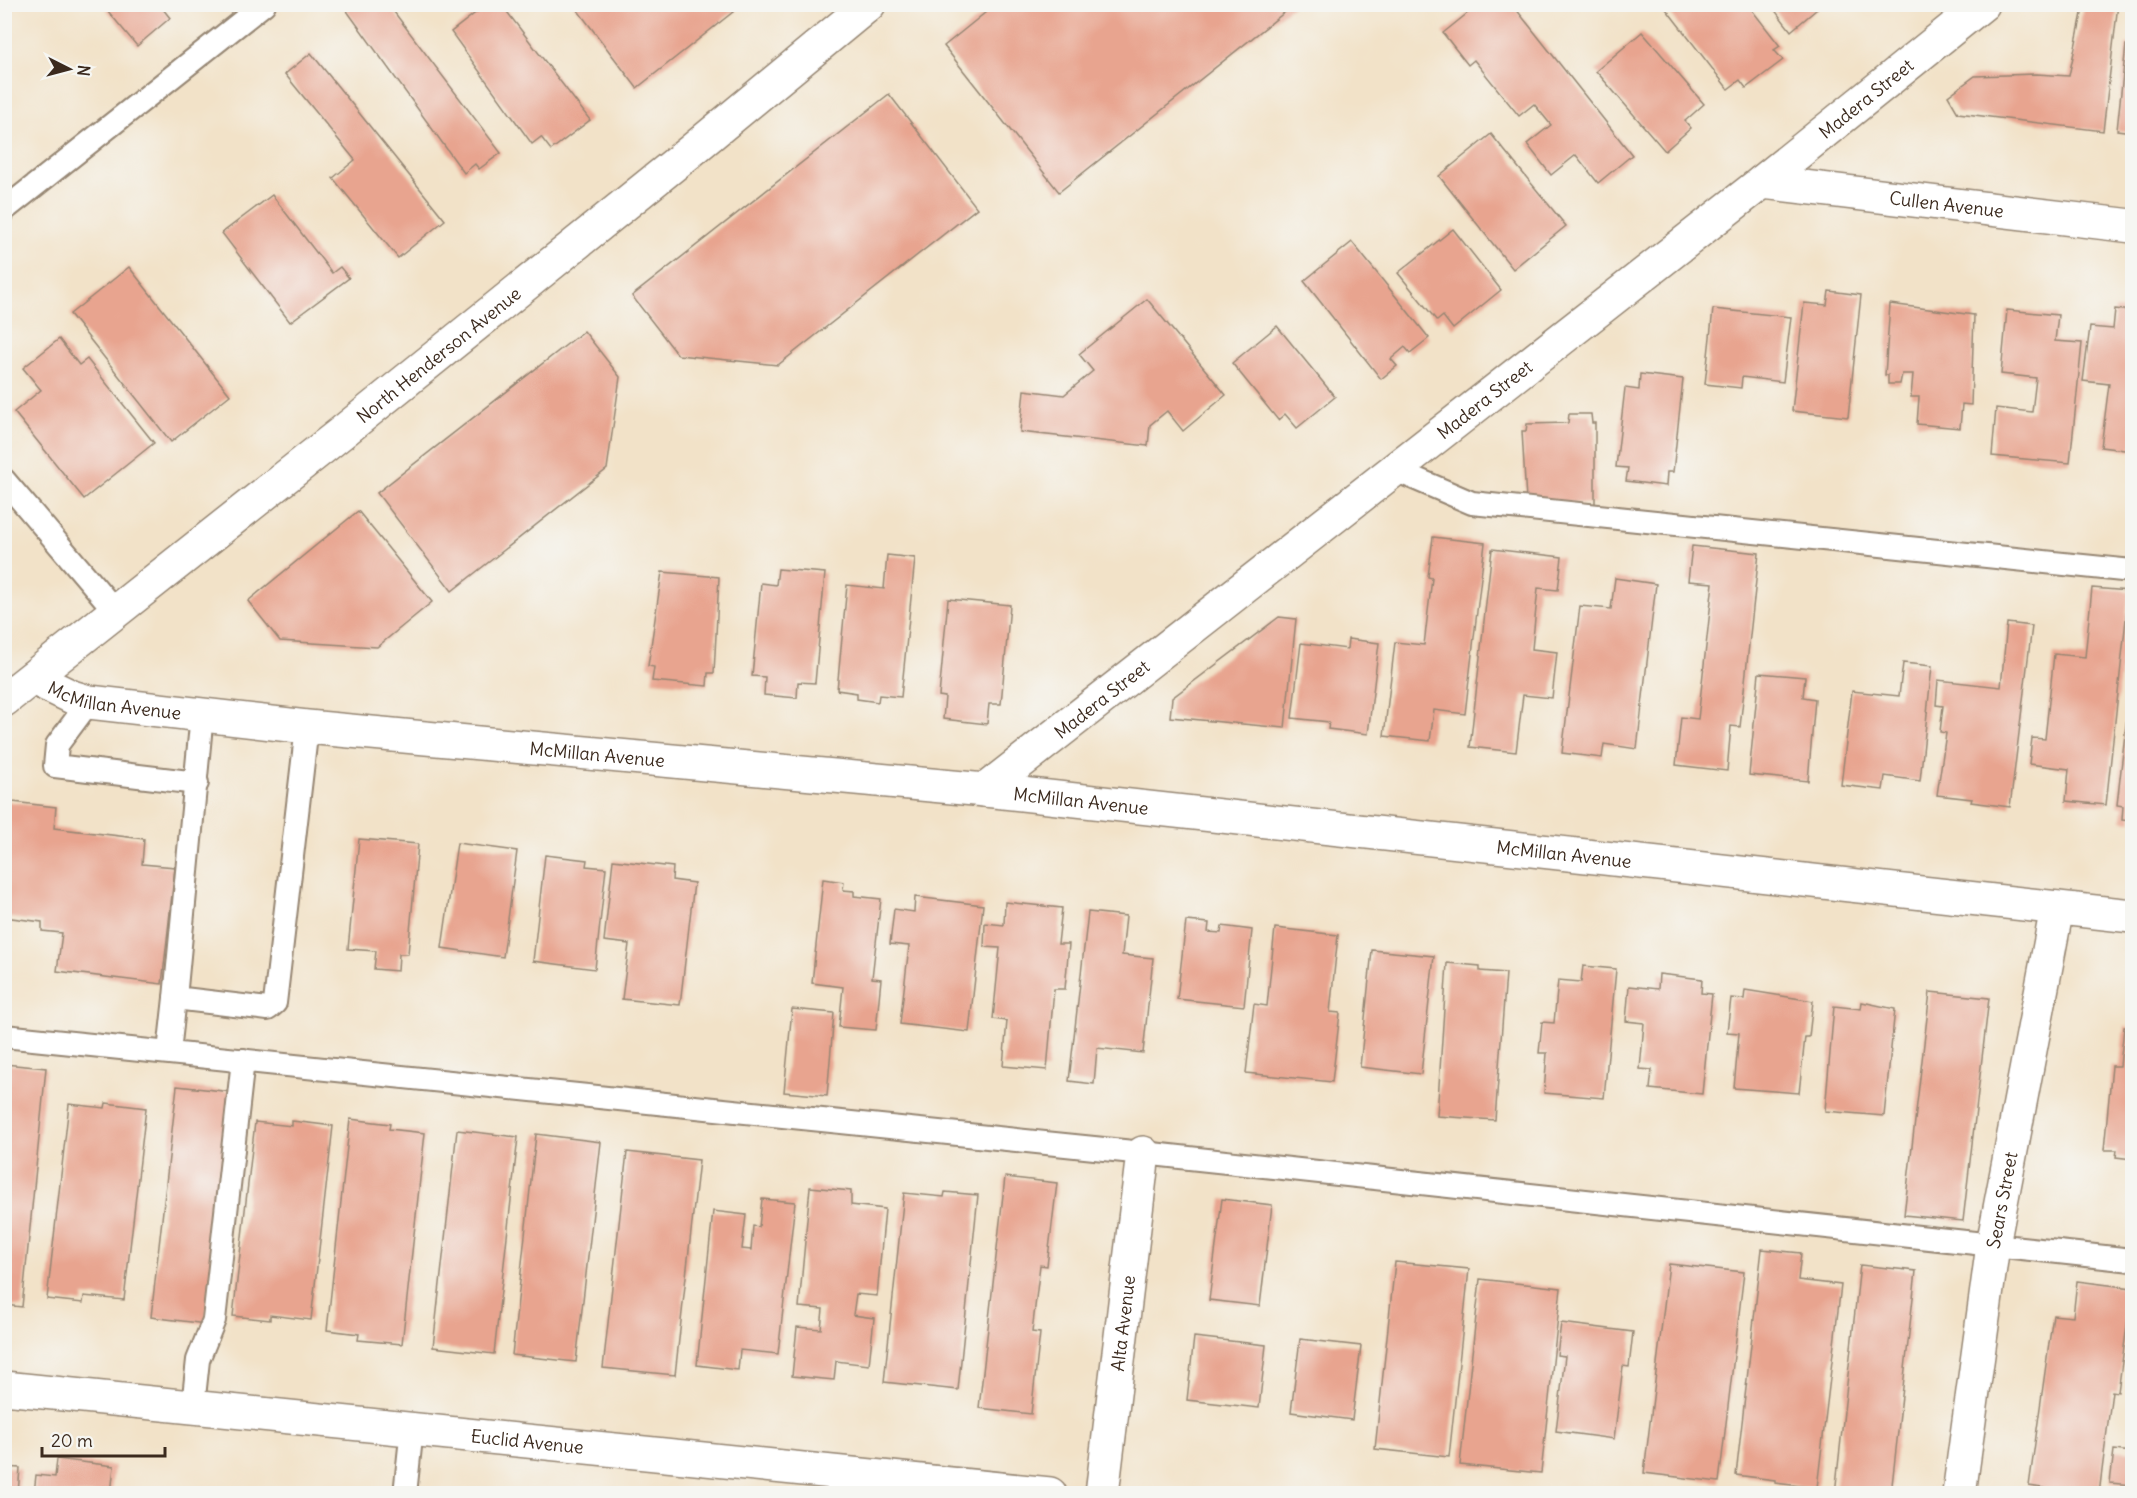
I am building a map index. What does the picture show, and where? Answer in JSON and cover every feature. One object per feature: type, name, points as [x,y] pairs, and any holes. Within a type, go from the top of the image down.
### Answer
[{"type":"street","name":"Madera Street","points":[[985,790],[1762,182],[1983,4]]},
{"type":"street","name":"North Henderson Avenue","points":[[4,700],[117,613],[672,166],[863,6]]},
{"type":"street","name":"Cullen Avenue","points":[[1762,182],[2133,226]]},
{"type":"street","name":"McMillan Avenue","points":[[33,678],[72,697],[89,702],[307,726],[985,790],[2133,916]]},
{"type":"street","name":"Sears Street","points":[[1959,1494],[1993,1245],[2057,908]]},
{"type":"street","name":"Alta Avenue","points":[[1102,1494],[1143,1153]]},
{"type":"street","name":"Euclid Avenue","points":[[4,1388],[412,1428],[869,1484],[1050,1494]]},
{"type":"lane","points":[[4,210],[264,4]]},
{"type":"lane","points":[[1393,469],[1473,503],[2133,572]]},
{"type":"lane","points":[[4,480],[117,613]]},
{"type":"lane","points":[[89,702],[57,745],[55,766],[196,783]]},
{"type":"lane","points":[[169,1052],[202,714]]},
{"type":"lane","points":[[175,998],[268,1009],[274,1003],[307,726]]},
{"type":"lane","points":[[4,1036],[1143,1153],[2133,1260]]},
{"type":"lane","points":[[192,1406],[198,1360],[214,1320],[243,1060]]},
{"type":"lane","points":[[405,1494],[412,1428]]},
{"type":"building","points":[[102,4],[159,4],[170,18],[137,46]]},
{"type":"building","points":[[342,4],[388,4],[501,153],[479,169],[475,164],[464,173]]},
{"type":"building","points":[[487,4],[501,4],[590,120],[551,150],[541,137],[532,144],[451,32]]},
{"type":"building","points":[[573,4],[743,4],[637,88]]},
{"type":"building","points":[[996,4],[1295,4],[1059,192],[944,46]]},
{"type":"building","points":[[1479,4],[1512,4],[1632,155],[1598,183],[1576,155],[1551,175],[1527,144],[1551,125],[1534,104],[1519,116],[1474,60],[1468,65],[1443,33]]},
{"type":"building","points":[[1770,4],[1823,4],[1791,31]]},
{"type":"building","points":[[2084,4],[2118,4],[2103,131],[1958,113],[1948,96],[1975,76],[2036,74],[2069,76]]},
{"type":"building","points":[[4,5],[17,5],[4,15]]},
{"type":"building","points":[[1663,5],[1748,5],[1780,46],[1774,50],[1783,60],[1746,88],[1740,80],[1728,89]]},
{"type":"building","points":[[1642,32],[1704,104],[1685,121],[1691,128],[1665,151],[1596,71]]},
{"type":"building","points":[[2126,45],[2132,45],[2132,132],[2117,130]]},
{"type":"building","points":[[311,53],[445,220],[398,258],[333,178],[355,160],[285,74]]},
{"type":"building","points":[[889,94],[977,208],[778,365],[678,355],[632,296]]},
{"type":"building","points":[[1491,134],[1566,226],[1513,269],[1439,176]]},
{"type":"building","points":[[272,195],[332,273],[340,267],[349,278],[290,322],[222,233]]},
{"type":"building","points":[[1453,229],[1501,290],[1453,329],[1443,316],[1437,321],[1398,273]]},
{"type":"building","points":[[1352,242],[1429,338],[1410,353],[1405,347],[1391,359],[1397,366],[1381,379],[1304,281]]},
{"type":"building","points":[[129,267],[230,395],[171,442],[70,314]]},
{"type":"building","points":[[1829,291],[1861,295],[1848,417],[1792,411],[1804,303],[1827,305]]},
{"type":"building","points":[[1147,299],[1226,395],[1183,431],[1167,411],[1150,425],[1148,446],[1020,432],[1024,390],[1064,395],[1093,371],[1079,354]]},
{"type":"building","points":[[1890,304],[1974,315],[1971,405],[1962,404],[1960,428],[1917,424],[1919,397],[1911,397],[1913,374],[1902,374],[1900,384],[1888,384],[1888,375],[1885,375]]},
{"type":"building","points":[[1713,309],[1791,317],[1783,382],[1742,377],[1741,388],[1705,384]]},
{"type":"building","points":[[2115,309],[2132,311],[2132,451],[2101,447],[2109,384],[2083,381],[2090,327],[2113,329]]},
{"type":"building","points":[[2007,310],[2058,315],[2055,341],[2082,343],[2070,463],[1992,456],[1996,408],[2032,412],[2036,378],[2001,374]]},
{"type":"building","points":[[1277,326],[1335,397],[1297,428],[1285,414],[1278,420],[1232,363]]},
{"type":"building","points":[[584,331],[620,377],[607,469],[452,591],[377,493]]},
{"type":"building","points":[[59,339],[79,365],[87,359],[154,443],[84,499],[14,412],[41,390],[23,368]]},
{"type":"building","points":[[1640,374],[1683,379],[1673,472],[1667,472],[1666,486],[1626,481],[1628,468],[1616,467],[1625,388],[1639,390]]},
{"type":"building","points":[[1569,414],[1591,414],[1592,423],[1595,423],[1595,504],[1526,500],[1522,431],[1526,431],[1527,424],[1568,423]]},
{"type":"building","points":[[358,511],[432,602],[377,647],[280,641],[248,601]]},
{"type":"building","points":[[1433,537],[1485,543],[1465,714],[1434,710],[1430,741],[1384,736],[1395,642],[1424,645],[1432,578],[1428,577]]},
{"type":"building","points":[[1692,546],[1759,553],[1740,727],[1731,726],[1727,771],[1676,765],[1681,717],[1698,719],[1713,583],[1688,581]]},
{"type":"building","points":[[1492,549],[1562,557],[1558,590],[1538,588],[1532,649],[1557,652],[1552,698],[1523,695],[1516,752],[1470,747]]},
{"type":"building","points":[[887,555],[915,558],[901,697],[879,695],[878,702],[857,699],[857,693],[837,690],[847,585],[884,589]]},
{"type":"building","points":[[778,569],[825,573],[815,683],[798,682],[797,698],[764,695],[765,677],[752,676],[761,583],[776,585]]},
{"type":"building","points":[[662,572],[719,577],[714,673],[708,673],[707,686],[652,681],[654,667],[648,666]]},
{"type":"building","points":[[1615,578],[1656,584],[1637,749],[1604,744],[1602,758],[1562,753],[1580,606],[1611,609]]},
{"type":"building","points":[[2092,588],[2129,591],[2106,805],[2066,801],[2069,769],[2029,764],[2032,738],[2045,739],[2054,654],[2085,657]]},
{"type":"building","points":[[948,599],[1010,605],[1001,704],[989,704],[987,724],[943,719],[945,697],[939,696]]},
{"type":"building","points":[[1279,617],[1296,619],[1285,728],[1170,717],[1172,698]]},
{"type":"building","points":[[2007,623],[2032,626],[2010,807],[1937,795],[1946,733],[1940,732],[1943,706],[1936,705],[1938,680],[2001,687]]},
{"type":"building","points":[[1348,639],[1379,643],[1368,734],[1328,729],[1329,722],[1292,718],[1301,643],[1347,649]]},
{"type":"building","points":[[1903,663],[1932,666],[1920,781],[1885,776],[1883,790],[1841,785],[1852,691],[1899,696]]},
{"type":"building","points":[[1759,673],[1805,677],[1803,697],[1815,699],[1808,781],[1749,775]]},
{"type":"building","points":[[2128,707],[2132,708],[2132,821],[2122,820],[2123,806],[2117,805]]},
{"type":"building","points":[[4,801],[56,807],[54,828],[144,839],[142,864],[175,867],[162,984],[57,971],[62,933],[42,931],[42,922],[4,917]]},
{"type":"building","points":[[359,839],[418,844],[408,954],[399,954],[398,971],[374,969],[376,951],[348,949]]},
{"type":"building","points":[[457,843],[517,851],[503,957],[442,948]]},
{"type":"building","points":[[545,855],[587,860],[586,866],[606,868],[595,969],[533,961]]},
{"type":"building","points":[[613,860],[673,867],[672,880],[694,883],[680,1005],[622,999],[629,944],[604,941]]},
{"type":"building","points":[[823,879],[844,882],[843,890],[854,891],[854,896],[881,899],[872,978],[881,979],[876,1030],[839,1027],[843,987],[812,983]]},
{"type":"building","points":[[915,897],[983,905],[969,1032],[900,1024],[909,946],[890,944],[894,909],[914,912]]},
{"type":"building","points":[[1005,902],[1062,908],[1058,944],[1069,944],[1065,989],[1054,989],[1047,1070],[1003,1066],[1007,1021],[993,1019],[1000,948],[984,947],[985,923],[1004,925]]},
{"type":"building","points":[[1088,912],[1126,916],[1122,955],[1153,958],[1143,1053],[1097,1048],[1094,1084],[1069,1081]]},
{"type":"building","points":[[1186,921],[1209,923],[1208,932],[1221,933],[1222,926],[1252,930],[1244,1006],[1177,999]]},
{"type":"building","points":[[1275,928],[1338,935],[1330,1012],[1340,1013],[1332,1082],[1246,1073],[1254,1004],[1267,1006]]},
{"type":"building","points":[[1372,950],[1434,956],[1421,1074],[1360,1067]]},
{"type":"building","points":[[1447,963],[1480,966],[1480,971],[1506,973],[1495,1120],[1437,1116]]},
{"type":"building","points":[[1583,966],[1616,969],[1604,1098],[1544,1093],[1547,1053],[1539,1053],[1542,1022],[1554,1023],[1558,980],[1581,982]]},
{"type":"building","points":[[1659,974],[1702,979],[1701,993],[1712,994],[1702,1094],[1650,1089],[1652,1070],[1640,1069],[1644,1023],[1626,1021],[1629,986],[1658,989]]},
{"type":"building","points":[[1745,990],[1813,1001],[1809,1037],[1805,1037],[1799,1093],[1734,1088],[1739,1033],[1727,1032],[1731,998],[1744,999]]},
{"type":"building","points":[[1930,992],[1989,998],[1963,1221],[1904,1215]]},
{"type":"building","points":[[1862,1002],[1895,1009],[1884,1116],[1825,1111],[1834,1006],[1861,1009]]},
{"type":"building","points":[[792,1009],[834,1013],[827,1096],[784,1092]]},
{"type":"building","points":[[2124,1027],[2132,1028],[2132,1159],[2116,1157],[2117,1150],[2104,1150],[2112,1066],[2120,1066]]},
{"type":"building","points":[[4,1064],[46,1068],[22,1307],[4,1305]]},
{"type":"building","points":[[177,1086],[232,1092],[206,1324],[151,1317]]},
{"type":"building","points":[[106,1103],[146,1108],[124,1300],[84,1296],[83,1303],[47,1299],[69,1104],[105,1108]]},
{"type":"building","points":[[350,1119],[390,1124],[389,1129],[425,1133],[402,1344],[358,1340],[359,1334],[327,1330]]},
{"type":"building","points":[[292,1121],[333,1126],[311,1320],[270,1315],[270,1320],[233,1316],[255,1122],[292,1126]]},
{"type":"building","points":[[457,1130],[518,1137],[494,1354],[433,1347]]},
{"type":"building","points":[[536,1134],[601,1142],[576,1362],[512,1355]]},
{"type":"building","points":[[627,1152],[699,1160],[675,1375],[603,1368]]},
{"type":"building","points":[[1005,1177],[1057,1183],[1047,1266],[1040,1265],[1032,1332],[1040,1333],[1031,1414],[979,1408]]},
{"type":"building","points":[[810,1187],[851,1191],[851,1205],[885,1209],[877,1296],[856,1294],[853,1315],[874,1318],[869,1365],[836,1361],[834,1380],[792,1376],[797,1327],[821,1329],[823,1309],[799,1307]]},
{"type":"building","points":[[945,1192],[978,1195],[958,1390],[884,1382],[904,1193],[944,1197]]},
{"type":"building","points":[[762,1199],[795,1202],[778,1354],[740,1350],[738,1370],[697,1365],[713,1211],[746,1215],[742,1249],[751,1250],[753,1226],[759,1227]]},
{"type":"building","points":[[1222,1199],[1272,1205],[1260,1306],[1209,1300]]},
{"type":"building","points":[[1762,1249],[1801,1253],[1798,1280],[1841,1285],[1817,1488],[1736,1475]]},
{"type":"building","points":[[1395,1262],[1469,1269],[1449,1457],[1375,1449]]},
{"type":"building","points":[[1669,1264],[1744,1272],[1719,1482],[1644,1473]]},
{"type":"building","points":[[1860,1265],[1916,1271],[1891,1494],[1835,1494]]},
{"type":"building","points":[[1480,1279],[1561,1288],[1541,1473],[1460,1465]]},
{"type":"building","points":[[2077,1281],[2132,1288],[2118,1392],[2112,1391],[2099,1494],[2081,1494],[2029,1486],[2053,1315],[2073,1317]]},
{"type":"building","points":[[1561,1323],[1633,1332],[1629,1367],[1623,1366],[1614,1439],[1556,1431],[1565,1356],[1557,1355]]},
{"type":"building","points":[[1194,1337],[1266,1345],[1259,1408],[1187,1400]]},
{"type":"building","points":[[1300,1339],[1361,1346],[1352,1420],[1291,1412]]},
{"type":"building","points":[[2114,1450],[2132,1452],[2132,1485],[2110,1483]]},
{"type":"building","points":[[57,1459],[114,1466],[111,1494],[34,1494],[36,1475],[55,1477]]},
{"type":"building","points":[[4,1467],[20,1468],[18,1494],[4,1494]]},
{"type":"building","points":[[180,1489],[204,1491],[204,1494],[180,1494]]}]
